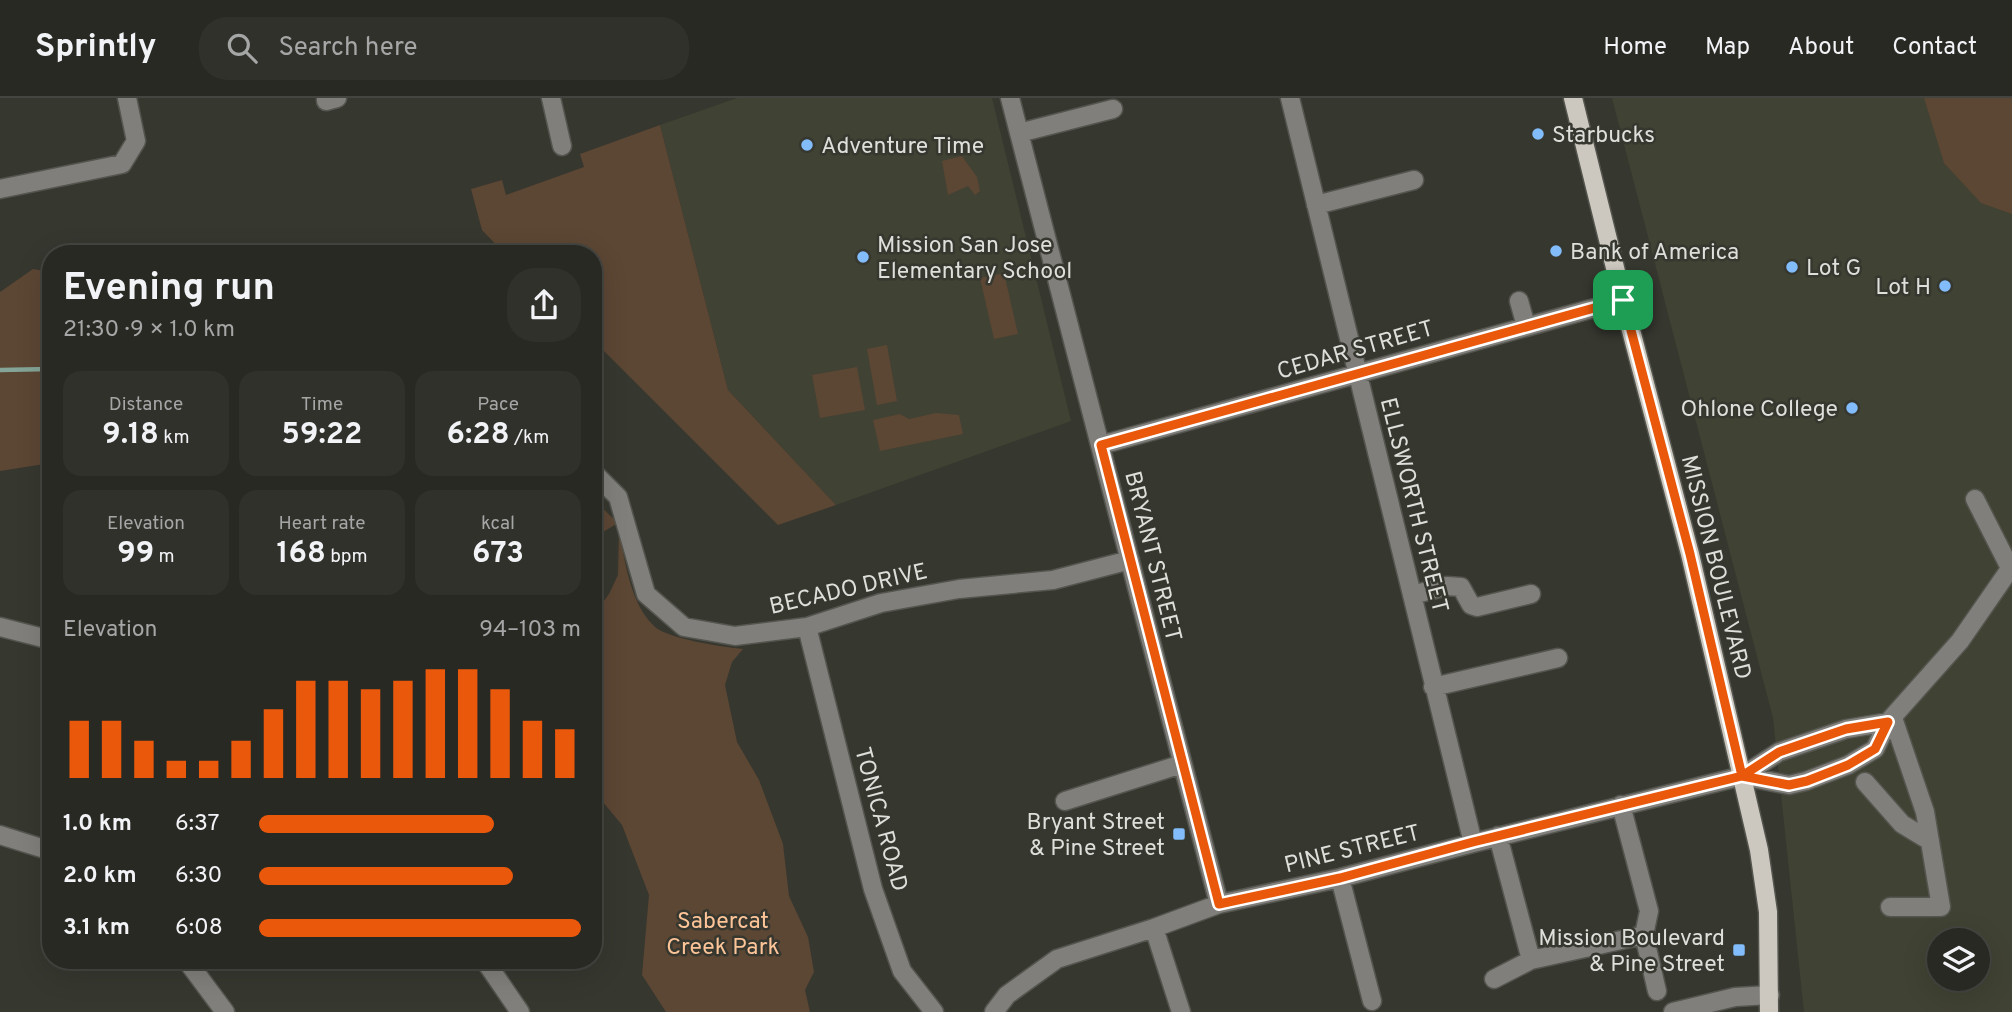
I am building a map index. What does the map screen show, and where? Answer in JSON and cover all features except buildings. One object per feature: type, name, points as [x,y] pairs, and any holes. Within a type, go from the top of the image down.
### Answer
[{"type":"main road","name":"MISSION BOULEVARD","points":[[1573,98],[1690,554],[1759,850],[1768,912],[1770,1004]]},
{"type":"street","points":[[0,189],[122,164],[136,141],[127,98]]},
{"type":"street","points":[[551,98],[562,146]]},
{"type":"street","name":"BRYANT STREET","points":[[1010,98],[1219,904]]},
{"type":"street","name":"ELLSWORTH STREET","points":[[1290,98],[1473,842]]},
{"type":"street","points":[[1019,134],[1113,109]]},
{"type":"street","points":[[1316,205],[1414,180]]},
{"type":"street","name":"CEDAR STREET","points":[[1101,445],[1623,300]]},
{"type":"street","points":[[1519,301],[1525,326]]},
{"type":"street","name":"BECADO DRIVE","points":[[602,481],[618,497],[646,594],[684,627],[735,636],[807,627],[881,603],[959,589],[1053,580],[1130,560]]},
{"type":"street","points":[[1742,776],[1789,785],[1848,765],[1875,749],[1891,720],[1960,641],[2011,567],[1975,499]]},
{"type":"street","points":[[1412,595],[1447,586],[1461,587],[1471,605],[1477,607],[1531,594]]},
{"type":"street","points":[[0,627],[42,638]]},
{"type":"street","name":"TONICA ROAD","points":[[807,627],[873,889],[902,971],[934,1012]]},
{"type":"street","points":[[1433,687],[1558,658]]},
{"type":"street","points":[[1742,776],[1779,752],[1846,729],[1891,720]]},
{"type":"street","points":[[1890,907],[1941,907],[1925,812],[1891,720]]},
{"type":"street","points":[[1065,801],[1182,764]]},
{"type":"street","name":"PINE STREET","points":[[995,1012],[1007,995],[1057,959],[1219,904],[1340,878],[1473,842],[1742,776]]},
{"type":"street","points":[[1865,782],[1902,824],[1930,841]]},
{"type":"street","points":[[1621,805],[1649,911],[1644,936],[1657,991]]},
{"type":"street","points":[[0,835],[42,848]]},
{"type":"street","points":[[1498,836],[1531,960]]},
{"type":"street","points":[[1340,878],[1372,1001]]},
{"type":"street","points":[[1154,928],[1181,1012]]},
{"type":"street","points":[[1494,979],[1531,960],[1644,936]]},
{"type":"street","points":[[193,969],[225,1012]]},
{"type":"street","points":[[490,969],[520,1012]]},
{"type":"street","points":[[1673,1012],[1735,997],[1770,1004]]},
{"type":"shaded area","name":"Mission San Jose Elementary School","points":[[737,98],[992,98],[1071,421],[836,505],[728,390],[660,125]]},
{"type":"shaded area","name":"Ohlone College","points":[[1612,98],[2012,98],[2012,1012],[1804,1012],[1773,718]]},
{"type":"green space","points":[[1924,98],[2012,98],[2012,214],[1981,203],[1944,163]]},
{"type":"green space","points":[[660,125],[728,390],[836,505],[778,525],[602,349],[602,245],[496,245],[482,230],[471,189],[502,180],[506,195],[584,167],[580,154]]},
{"type":"green space","points":[[962,156],[977,177],[980,191],[975,195],[968,186],[948,195],[942,161]]},
{"type":"green space","points":[[33,269],[42,270],[42,464],[0,471],[0,292]]},
{"type":"green space","points":[[1004,273],[1018,334],[994,339],[980,278]]},
{"type":"green space","points":[[887,345],[897,401],[877,405],[867,349]]},
{"type":"green space","points":[[857,367],[865,410],[820,418],[812,375]]},
{"type":"green space","points":[[936,413],[959,415],[963,434],[880,451],[873,420],[900,414],[909,419]]},
{"type":"green space","points":[[602,508],[618,523],[602,533]]},
{"type":"green space","name":"Sabercat Creek Park","points":[[619,530],[634,594],[639,606],[654,626],[671,635],[743,649],[732,662],[725,685],[737,742],[759,780],[783,844],[789,896],[808,937],[814,972],[805,990],[810,1012],[666,1012],[642,975],[649,895],[622,825],[602,801],[602,604],[618,575]]},
{"type":"waterway","points":[[0,370],[42,369]]},
{"type":"place","name":"Starbucks","points":[[1538,134]]},
{"type":"place","name":"Adventure Time","points":[[807,145]]},
{"type":"place","name":"Bank of America","points":[[1556,251]]},
{"type":"place","name":"Mission San Jose Elementary School","points":[[863,257]]},
{"type":"place","name":"Lot G","points":[[1792,267]]},
{"type":"place","name":"Lot H","points":[[1945,286]]},
{"type":"place","name":"Ohlone College","points":[[1852,408]]},
{"type":"place","name":"Bryant Street & Pine Street","points":[[1179,834]]},
{"type":"place","name":"Mission Boulevard & Pine Street","points":[[1739,950]]},
{"type":"route","points":[[1623,300],[1101,445],[1219,904],[1340,878],[1473,842],[1742,776],[1779,752],[1846,729],[1888,722],[1875,749],[1848,765],[1789,785],[1742,776],[1690,554],[1623,300]]}]
